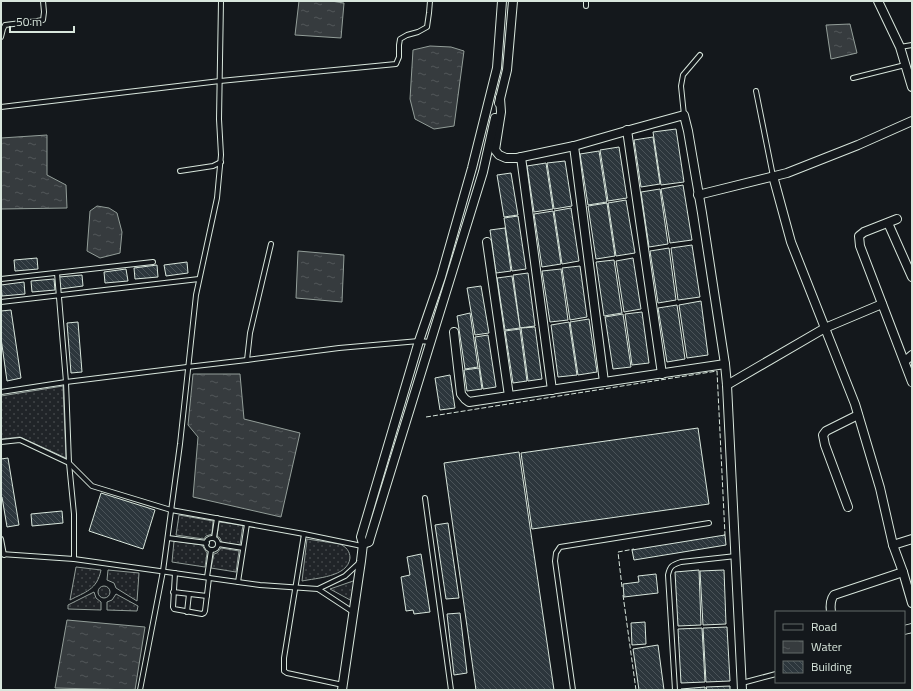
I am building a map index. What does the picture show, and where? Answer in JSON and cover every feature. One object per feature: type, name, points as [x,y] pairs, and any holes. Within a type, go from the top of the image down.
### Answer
[{"type":"street","points":[[343,688],[361,562],[362,545],[360,537],[419,341],[441,277],[472,168],[497,68],[502,1]]},
{"type":"street","points":[[362,545],[369,542],[483,172],[507,70],[513,1]]},
{"type":"street","points":[[878,1],[900,47],[912,87]]},
{"type":"street","points":[[500,98],[501,112],[495,150],[499,155],[506,158],[521,157],[574,146],[684,115],[688,131],[725,364],[742,687]]},
{"type":"street","points":[[698,195],[787,172],[858,145],[912,121]]},
{"type":"street","points":[[627,130],[662,374]]},
{"type":"street","points":[[574,146],[604,382]]},
{"type":"street","points":[[521,157],[552,390]]},
{"type":"street","points":[[472,168],[483,172]]},
{"type":"street","points":[[773,176],[791,242],[855,404],[880,488],[894,545],[912,603]]},
{"type":"street","points":[[897,219],[864,232],[859,236],[860,246],[912,382]]},
{"type":"street","points":[[888,223],[912,277]]},
{"type":"street","points":[[487,242],[509,396]]},
{"type":"street","points":[[727,385],[825,328],[882,304]]},
{"type":"street","points":[[454,332],[461,394],[464,399],[469,402],[725,364]]},
{"type":"street","points":[[905,361],[912,355]]},
{"type":"street","points":[[848,507],[824,445],[823,435],[826,431],[858,415]]},
{"type":"street","points":[[894,545],[912,539]]},
{"type":"street","points":[[831,611],[831,599],[834,595],[903,572]]},
{"type":"lane","points":[[1,37],[5,25],[43,20],[43,1]]},
{"type":"lane","points":[[140,690],[168,538],[196,295],[217,198],[221,162],[219,119],[221,1]]},
{"type":"lane","points":[[1,107],[220,81],[396,64],[399,57],[400,39],[427,27],[430,1]]},
{"type":"lane","points":[[586,1],[586,6]]},
{"type":"lane","points":[[900,47],[912,45]]},
{"type":"lane","points":[[684,115],[682,86],[683,74],[700,55]]},
{"type":"lane","points":[[854,78],[906,64]]},
{"type":"lane","points":[[756,91],[773,176]]},
{"type":"lane","points":[[180,171],[213,166],[221,162]]},
{"type":"lane","points":[[247,360],[250,333],[271,244]]},
{"type":"lane","points":[[1,279],[153,262]]},
{"type":"lane","points":[[57,273],[66,382],[69,463],[74,514],[74,559]]},
{"type":"lane","points":[[1,302],[199,279]]},
{"type":"lane","points":[[1,392],[66,382],[339,348],[419,341],[430,342]]},
{"type":"lane","points":[[1,442],[20,440],[69,463],[92,486],[171,510],[362,545]]},
{"type":"lane","points":[[425,498],[451,690]]},
{"type":"lane","points":[[217,518],[214,538],[217,540],[218,544]]},
{"type":"lane","points":[[238,582],[247,524]]},
{"type":"lane","points":[[573,690],[554,561],[556,553],[560,547],[709,524]]},
{"type":"lane","points":[[304,534],[284,658],[284,672],[343,688]]},
{"type":"lane","points":[[1,538],[2,554],[74,559],[260,585],[318,589],[353,613]]},
{"type":"lane","points":[[168,538],[207,543]]},
{"type":"lane","points":[[207,543],[208,540],[214,538]]},
{"type":"lane","points":[[175,573],[172,607],[174,610],[204,613],[211,550],[207,546],[207,543]]},
{"type":"lane","points":[[218,544],[243,548]]},
{"type":"lane","points":[[211,550],[216,549],[218,544]]},
{"type":"lane","points":[[675,690],[668,575],[669,569],[672,564],[681,562],[736,556]]},
{"type":"lane","points":[[318,589],[345,576],[361,562]]},
{"type":"lane","points":[[173,592],[207,596]]},
{"type":"lane","points":[[187,612],[189,594]]},
{"type":"lane","points":[[742,687],[775,674]]},
{"type":"shaded area","points":[[63,386],[66,458],[20,437],[1,439],[1,396]]},
{"type":"shaded area","points":[[179,515],[213,521],[212,534],[206,536],[204,539],[176,535]]},
{"type":"shaded area","points":[[219,522],[243,525],[240,545],[222,543],[220,538],[217,536]]},
{"type":"shaded area","points":[[307,539],[342,545],[349,553],[350,558],[348,564],[338,573],[330,576],[302,581]]},
{"type":"shaded area","points":[[174,541],[202,545],[207,553],[205,567],[172,562]]},
{"type":"shaded area","points":[[221,548],[239,551],[236,572],[211,568],[214,554]]},
{"type":"shaded area","points":[[76,567],[101,570],[97,582],[90,590],[70,600]]},
{"type":"shaded area","points":[[108,570],[139,573],[137,601],[116,588],[114,583],[107,580]]},
{"type":"shaded area","points":[[356,580],[352,601],[330,589]]},
{"type":"shaded area","points":[[102,586],[106,586],[110,592],[106,598],[102,598],[98,594],[98,590]]},
{"type":"shaded area","points":[[94,592],[96,598],[101,602],[101,610],[68,609],[68,605]]},
{"type":"shaded area","points":[[116,594],[138,606],[137,611],[107,610],[107,602],[112,600]]},
{"type":"water","points":[[299,1],[331,1],[344,3],[341,38],[295,35]]},
{"type":"water","points":[[850,24],[857,53],[831,59],[826,25]]},
{"type":"water","points":[[430,46],[451,47],[464,51],[454,126],[434,129],[415,119],[410,99],[413,50]]},
{"type":"water","points":[[47,135],[47,175],[66,185],[67,208],[1,209],[1,138]]},
{"type":"water","points":[[97,206],[109,208],[117,213],[122,232],[120,253],[100,258],[87,251],[90,211]]},
{"type":"water","points":[[298,251],[344,255],[342,302],[296,298]]},
{"type":"water","points":[[193,374],[240,374],[244,419],[300,433],[281,517],[193,497],[198,437],[188,425]]},
{"type":"water","points":[[67,620],[145,627],[135,690],[55,688]]},
{"type":"building","points":[[676,129],[684,182],[661,185],[653,132]]},
{"type":"building","points":[[653,137],[660,184],[641,187],[634,140]]},
{"type":"building","points":[[619,147],[627,198],[608,201],[600,150]]},
{"type":"building","points":[[599,151],[607,202],[588,205],[580,154]]},
{"type":"building","points":[[565,161],[572,206],[554,209],[547,163]]},
{"type":"building","points":[[546,163],[553,209],[534,212],[527,166]]},
{"type":"building","points":[[511,173],[518,215],[504,217],[497,175]]},
{"type":"building","points":[[683,185],[692,240],[670,243],[661,189]]},
{"type":"building","points":[[660,189],[668,244],[649,247],[641,192]]},
{"type":"building","points":[[626,200],[635,253],[616,256],[608,203]]},
{"type":"building","points":[[607,203],[615,256],[596,259],[588,206]]},
{"type":"building","points":[[571,208],[579,261],[562,264],[554,211]]},
{"type":"building","points":[[553,211],[561,264],[542,267],[534,214]]},
{"type":"building","points":[[518,216],[526,269],[512,271],[504,218]]},
{"type":"building","points":[[505,228],[511,271],[496,273],[490,230]]},
{"type":"building","points":[[692,245],[700,297],[678,300],[671,248]]},
{"type":"building","points":[[669,248],[676,300],[658,303],[650,251]]},
{"type":"building","points":[[37,258],[38,269],[15,271],[14,260]]},
{"type":"building","points":[[633,258],[641,309],[624,312],[616,261]]},
{"type":"building","points":[[614,260],[622,313],[604,316],[596,262]]},
{"type":"building","points":[[187,262],[188,273],[166,276],[164,265]]},
{"type":"building","points":[[157,265],[158,277],[135,279],[134,268]]},
{"type":"building","points":[[580,266],[587,317],[570,320],[562,268]]},
{"type":"building","points":[[126,269],[128,281],[105,283],[104,272]]},
{"type":"building","points":[[561,269],[568,320],[550,322],[542,271]]},
{"type":"building","points":[[528,273],[535,326],[520,328],[513,275]]},
{"type":"building","points":[[82,275],[83,286],[60,289],[59,277]]},
{"type":"building","points":[[512,276],[520,328],[505,330],[497,278]]},
{"type":"building","points":[[54,279],[55,290],[32,292],[31,281]]},
{"type":"building","points":[[24,282],[25,294],[2,296],[1,285]]},
{"type":"building","points":[[481,286],[489,333],[475,335],[467,288]]},
{"type":"building","points":[[701,301],[708,355],[687,358],[679,305]]},
{"type":"building","points":[[677,305],[685,359],[667,362],[658,308]]},
{"type":"building","points":[[11,310],[21,378],[7,381],[1,338],[1,311]]},
{"type":"building","points":[[642,312],[649,363],[632,365],[625,314]]},
{"type":"building","points":[[470,313],[478,367],[465,369],[457,316]]},
{"type":"building","points":[[623,314],[631,367],[613,369],[605,317]]},
{"type":"building","points":[[589,319],[597,372],[578,375],[570,322]]},
{"type":"building","points":[[78,322],[82,372],[71,373],[67,323]]},
{"type":"building","points":[[569,322],[577,375],[558,377],[551,325]]},
{"type":"building","points":[[535,327],[542,379],[528,381],[521,328]]},
{"type":"building","points":[[520,329],[527,381],[513,383],[505,331]]},
{"type":"building","points":[[488,335],[496,387],[483,389],[475,337]]},
{"type":"building","points":[[479,368],[482,389],[467,391],[464,370]]},
{"type":"building","points":[[450,375],[455,408],[440,410],[435,378]]},
{"type":"building","points":[[698,428],[709,504],[532,529],[521,453]]},
{"type":"building","points":[[519,452],[554,690],[476,690],[444,463]]},
{"type":"building","points":[[8,458],[19,525],[7,527],[2,497],[1,498],[1,459]]},
{"type":"building","points":[[101,493],[155,510],[143,549],[89,531]]},
{"type":"building","points":[[62,511],[63,523],[32,526],[31,514]]},
{"type":"building","points":[[448,523],[459,598],[446,599],[435,525]]},
{"type":"building","points":[[725,535],[726,545],[634,560],[632,550]]},
{"type":"building","points":[[421,554],[430,612],[414,614],[413,610],[406,611],[401,577],[410,575],[407,557]]},
{"type":"building","points":[[699,570],[701,625],[678,626],[675,572]]},
{"type":"building","points":[[724,570],[726,624],[703,625],[700,571]]},
{"type":"building","points":[[656,574],[658,593],[624,597],[623,584],[639,582],[638,576]]},
{"type":"building","points":[[460,613],[467,673],[454,675],[447,614]]},
{"type":"building","points":[[645,622],[646,644],[632,645],[631,623]]},
{"type":"building","points":[[727,627],[730,681],[706,682],[703,628]]},
{"type":"building","points":[[702,628],[705,682],[681,683],[678,629]]},
{"type":"building","points":[[658,645],[664,690],[639,690],[633,649]]},
{"type":"building","points":[[730,686],[730,690],[707,690],[706,687]]},
{"type":"building","points":[[705,687],[705,690],[681,690],[681,689]]},
{"type":"fence","points":[[426,417],[717,371],[725,535],[723,535]]},
{"type":"fence","points":[[622,587],[618,552],[634,549]]},
{"type":"fence","points":[[623,595],[636,690]]}]
